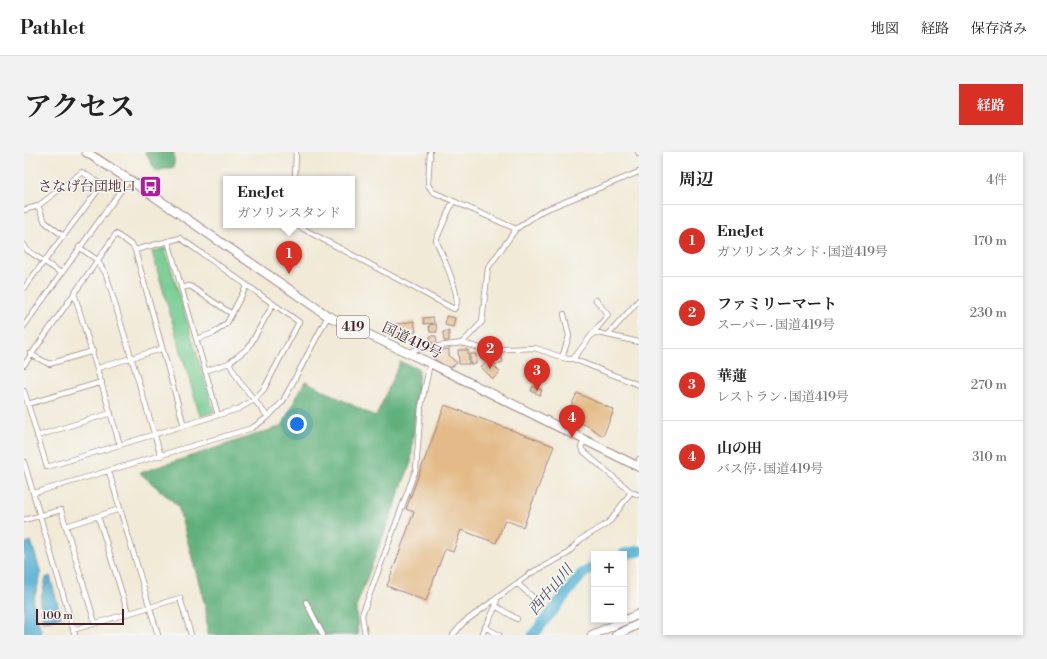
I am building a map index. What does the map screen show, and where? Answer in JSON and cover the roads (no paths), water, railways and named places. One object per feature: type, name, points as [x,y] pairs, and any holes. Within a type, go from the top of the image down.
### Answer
[{"type":"highway","name":"国道419号","points":[[86,152],[129,179],[328,316],[430,363],[584,441],[638,463]]},
{"type":"highway","points":[[592,635],[639,614]]},
{"type":"highway","points":[[616,635],[639,624]]},
{"type":"street","points":[[295,176],[296,152]]},
{"type":"street","points":[[430,152],[428,185],[433,192],[516,230]]},
{"type":"street","points":[[24,210],[38,206],[82,172],[102,185],[62,235],[24,287]]},
{"type":"street","points":[[462,343],[482,322],[488,268],[516,230],[542,211],[639,172]]},
{"type":"street","points":[[24,326],[129,179]]},
{"type":"street","points":[[302,228],[454,309],[457,304],[456,290],[436,240],[453,201]]},
{"type":"street","points":[[38,206],[45,222],[62,235]]},
{"type":"street","points":[[24,365],[30,354],[116,234],[133,246],[135,250],[184,426]]},
{"type":"street","points":[[24,391],[47,467],[238,409],[254,400],[264,389],[299,322],[180,238],[135,250]]},
{"type":"street","points":[[168,241],[218,415]]},
{"type":"street","points":[[24,245],[27,250],[61,273]]},
{"type":"street","points":[[79,247],[97,260],[106,274],[160,456]]},
{"type":"street","points":[[196,339],[214,333],[227,323],[247,285]]},
{"type":"street","points":[[181,288],[190,286],[232,314]]},
{"type":"street","points":[[74,293],[93,351],[120,445]]},
{"type":"street","points":[[573,359],[608,315],[596,300]]},
{"type":"street","points":[[608,335],[639,300]]},
{"type":"street","points":[[205,370],[229,363],[249,347],[273,304]]},
{"type":"street","points":[[562,358],[569,336],[564,314]]},
{"type":"street","points":[[34,493],[109,472],[252,428],[268,417],[283,401],[328,316]]},
{"type":"street","points":[[594,332],[639,342]]},
{"type":"street","points":[[408,353],[417,349],[462,343],[487,350],[535,348],[562,358],[573,359],[639,385]]},
{"type":"street","points":[[98,368],[162,349]]},
{"type":"street","points":[[30,354],[49,364],[93,351]]},
{"type":"street","points":[[229,363],[240,382],[268,417]]},
{"type":"street","points":[[365,635],[362,615],[416,469],[421,407],[430,363]]},
{"type":"street","points":[[28,404],[102,382]]},
{"type":"street","points":[[38,436],[111,413]]},
{"type":"street","points":[[584,441],[581,447],[583,451],[631,492],[639,495]]},
{"type":"street","points":[[24,462],[75,635]]},
{"type":"street","points":[[109,472],[158,635]]},
{"type":"street","points":[[453,635],[463,623],[498,599],[537,569],[567,554],[581,539],[605,525],[611,520],[631,492]]},
{"type":"street","points":[[66,526],[120,509]]},
{"type":"street","points":[[24,520],[61,510],[95,623]]},
{"type":"street","points":[[98,516],[128,613]]},
{"type":"street","points":[[518,584],[537,601]]},
{"type":"street","points":[[73,630],[180,598],[191,635]]},
{"type":"street","points":[[483,633],[498,599]]},
{"type":"street","points":[[306,602],[323,635]]},
{"type":"street","points":[[496,606],[517,619]]},
{"type":"street","points":[[485,627],[499,635]]},
{"type":"water","points":[[31,541],[41,574],[33,602],[42,635],[24,635],[24,544]]},
{"type":"water","points":[[50,576],[61,617],[43,622],[40,603],[46,578]]},
{"type":"waterway","name":"西中山川","points":[[627,553],[639,551]]},
{"type":"waterway","name":"西中山川","points":[[533,635],[582,574],[591,569]]},
{"type":"place","name":"さなげ台団地口","points":[[151,187]]},
{"type":"place","name":"EneJet","points":[[289,274]]},
{"type":"place","name":"ファミリーマート","points":[[490,369]]},
{"type":"place","name":"華蓮","points":[[537,391]]},
{"type":"place","name":"山の田","points":[[572,438]]}]
